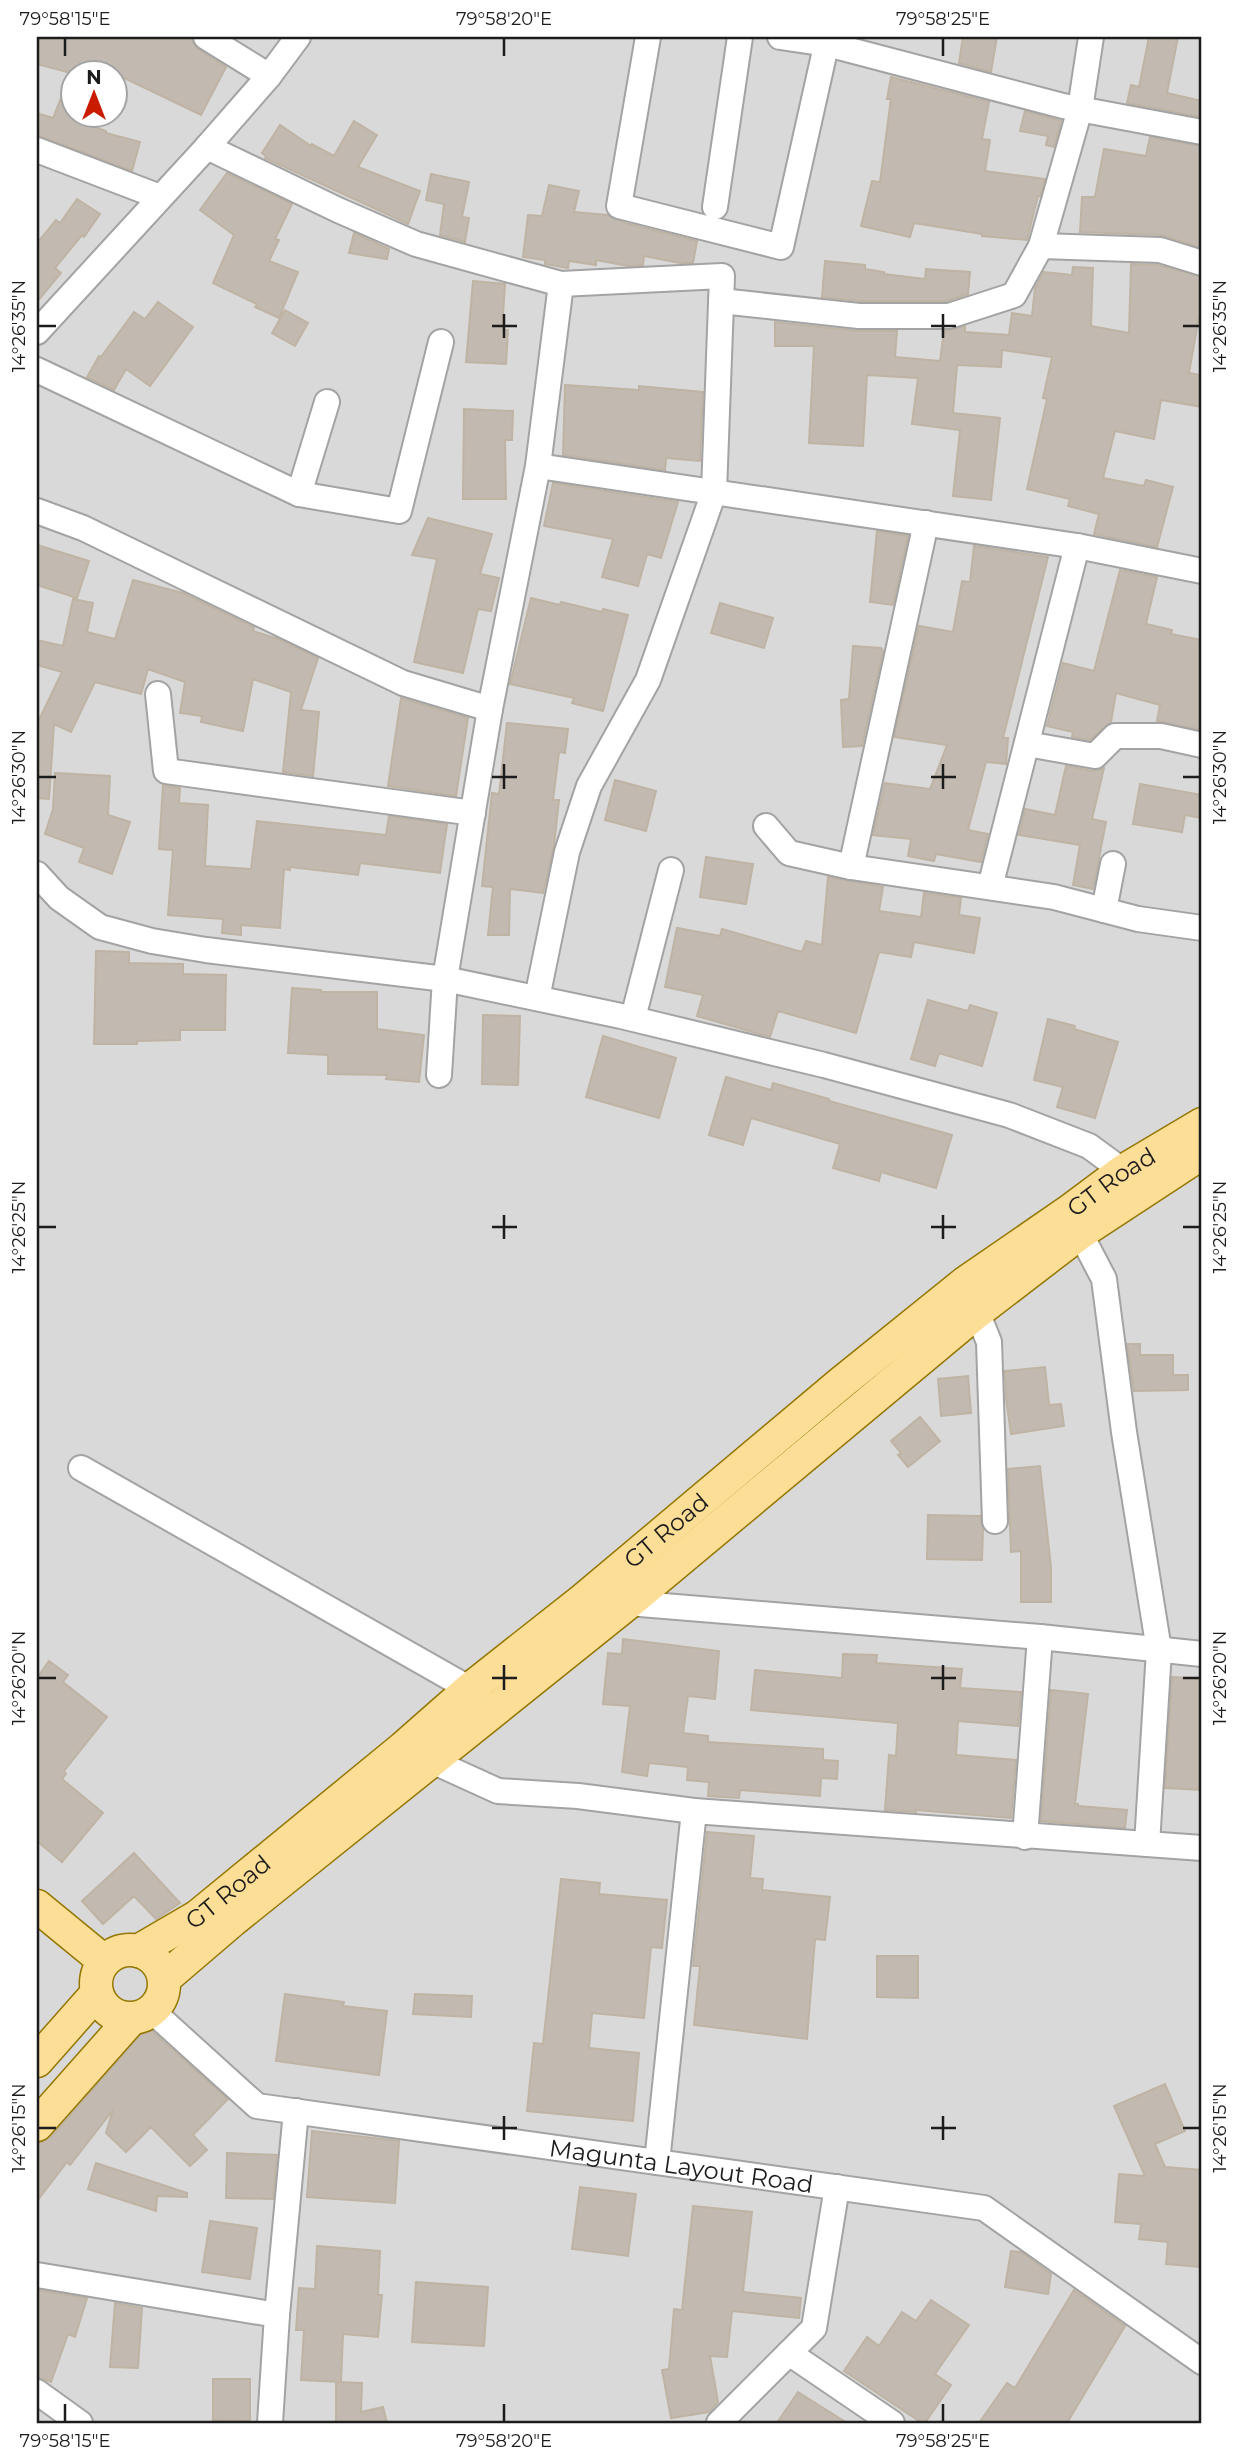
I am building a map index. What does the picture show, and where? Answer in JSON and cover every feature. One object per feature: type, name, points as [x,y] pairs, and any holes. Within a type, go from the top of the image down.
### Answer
[{"type":"main road","name":"GT Road","points":[[138,1951],[198,1916],[965,1283],[1123,1171],[1202,1124]]},
{"type":"main road","points":[[164,1979],[233,1920],[628,1603],[977,1312],[1080,1233],[1202,1153]]},
{"type":"main road","points":[[37,1906],[99,1979],[101,2003],[109,2012],[119,2017],[142,2015]]},
{"type":"main road","points":[[37,1933],[99,1979]]},
{"type":"main road","points":[[37,2061],[120,1951],[138,1951],[156,1961],[164,1979],[160,2002],[142,2015],[37,2125]]},
{"type":"street","points":[[206,37],[270,76]]},
{"type":"street","points":[[37,332],[208,147],[270,76],[299,37]]},
{"type":"street","points":[[648,37],[619,206],[781,247],[827,40]]},
{"type":"street","points":[[715,207],[740,37]]},
{"type":"street","points":[[780,37],[827,40],[1080,109],[1202,132]]},
{"type":"street","points":[[722,301],[859,316],[949,316],[1014,295],[1041,246],[1080,109],[1091,37]]},
{"type":"street","points":[[208,147],[338,211],[416,244],[561,284],[722,276],[713,492],[648,680],[589,786],[567,852],[537,998]]},
{"type":"street","points":[[37,150],[160,197]]},
{"type":"street","points":[[1041,246],[1160,250],[1202,263]]},
{"type":"street","points":[[439,1075],[445,979],[490,709],[538,466],[561,284]]},
{"type":"street","points":[[37,370],[299,494],[399,510],[441,342]]},
{"type":"street","points":[[299,494],[327,401]]},
{"type":"street","points":[[538,466],[1077,545],[1202,571]]},
{"type":"street","points":[[37,511],[95,534],[403,683],[490,709]]},
{"type":"street","points":[[851,867],[926,523]]},
{"type":"street","points":[[990,887],[1077,545]]},
{"type":"street","points":[[158,694],[166,771],[473,813]]},
{"type":"street","points":[[1027,744],[1095,756],[1115,736],[1161,736],[1202,745]]},
{"type":"street","points":[[766,826],[789,853],[851,867],[1054,897],[1138,919],[1202,928]]},
{"type":"street","points":[[1104,910],[1113,864]]},
{"type":"street","points":[[633,1018],[671,870]]},
{"type":"street","points":[[37,874],[59,898],[100,927],[152,941],[206,950],[445,979],[633,1018],[824,1065],[1009,1115],[1089,1146],[1123,1171]]},
{"type":"street","points":[[1080,1233],[1104,1279],[1124,1432],[1159,1650],[1147,1844]]},
{"type":"street","points":[[977,1312],[989,1342],[995,1521]]},
{"type":"street","points":[[81,1468],[470,1689],[490,1714]]},
{"type":"street","points":[[628,1603],[1040,1637],[1202,1654]]},
{"type":"street","points":[[1025,1837],[1040,1637]]},
{"type":"street","points":[[432,1761],[498,1791],[578,1796],[694,1811],[1202,1848]]},
{"type":"street","points":[[657,2162],[694,1811]]},
{"type":"street","name":"Magunta Layout Road","points":[[142,2015],[257,2106],[984,2208],[1202,2361]]},
{"type":"street","points":[[270,2423],[296,2111]]},
{"type":"street","points":[[719,2423],[814,2328],[837,2188]]},
{"type":"street","points":[[37,2274],[277,2315]]},
{"type":"street","points":[[789,2353],[892,2423]]},
{"type":"street","points":[[37,2392],[80,2423]]},
{"type":"shaded area","points":[[37,37],[1202,37],[1202,2423],[37,2423]]},
{"type":"building","points":[[40,37],[191,37],[198,49],[226,67],[201,115],[130,81],[130,60],[60,60],[60,70],[37,64]]},
{"type":"building","points":[[963,37],[997,37],[991,72],[959,63]]},
{"type":"building","points":[[1149,37],[1178,37],[1167,93],[1202,101],[1202,117],[1127,103],[1131,85],[1139,87]]},
{"type":"building","points":[[891,77],[989,102],[982,139],[990,140],[985,171],[1045,179],[1027,240],[982,236],[914,223],[910,237],[861,226],[872,181],[880,182],[891,99],[887,99]]},
{"type":"building","points":[[60,100],[60,130],[103,130],[140,142],[132,171],[37,135],[37,113],[53,118]]},
{"type":"building","points":[[1025,111],[1061,121],[1054,147],[1046,145],[1048,136],[1020,131]]},
{"type":"building","points":[[354,121],[377,135],[358,167],[420,191],[408,224],[265,158],[262,153],[280,125],[311,146],[312,144],[334,156]]},
{"type":"building","points":[[1150,137],[1202,146],[1202,248],[1161,235],[1080,232],[1082,197],[1095,197],[1104,149],[1146,156]]},
{"type":"building","points":[[227,173],[292,204],[275,239],[279,240],[269,261],[298,272],[279,318],[213,283],[234,235],[200,210]]},
{"type":"building","points":[[431,174],[469,182],[462,217],[469,218],[465,242],[440,235],[444,204],[426,200]]},
{"type":"building","points":[[549,185],[579,191],[574,212],[608,215],[625,223],[697,241],[693,263],[644,256],[643,265],[628,266],[596,260],[596,265],[569,261],[568,268],[545,264],[545,260],[523,257],[528,215],[542,216]]},
{"type":"building","points":[[77,199],[100,214],[84,237],[82,235],[55,268],[61,273],[37,302],[37,243],[56,220],[60,223]]},
{"type":"building","points":[[354,233],[389,249],[387,259],[349,253]]},
{"type":"building","points":[[825,261],[865,265],[865,269],[884,274],[925,279],[926,269],[970,272],[968,294],[947,301],[860,301],[822,297]]},
{"type":"building","points":[[1131,264],[1158,265],[1202,277],[1202,317],[1199,316],[1189,373],[1202,375],[1202,407],[1161,400],[1154,439],[1115,431],[1103,478],[1144,486],[1146,480],[1173,487],[1157,547],[1094,534],[1099,514],[1068,506],[1070,499],[1027,489],[1047,399],[1043,398],[1052,357],[1002,350],[1001,367],[957,365],[953,413],[1000,418],[991,500],[953,496],[960,430],[912,424],[918,378],[867,375],[863,446],[809,443],[814,346],[775,346],[775,322],[858,331],[897,331],[895,357],[940,361],[944,331],[965,326],[965,332],[1009,335],[1012,313],[1032,316],[1035,288],[1044,272],[1072,275],[1073,267],[1093,268],[1091,326],[1129,333]]},
{"type":"building","points":[[473,281],[505,284],[502,330],[508,330],[506,364],[466,362]]},
{"type":"building","points":[[158,302],[193,327],[150,386],[126,369],[114,390],[87,377],[99,356],[101,357],[134,312],[145,319]]},
{"type":"building","points":[[285,310],[308,323],[295,346],[272,333]]},
{"type":"building","points":[[565,385],[639,390],[639,386],[703,392],[700,461],[666,458],[665,470],[563,455]]},
{"type":"building","points":[[464,409],[513,411],[512,440],[505,440],[506,499],[463,499]]},
{"type":"building","points":[[553,483],[678,502],[661,558],[647,554],[638,586],[602,577],[613,539],[544,526]]},
{"type":"building","points":[[428,518],[492,534],[480,574],[499,578],[491,611],[478,609],[463,673],[414,662],[437,559],[412,555]]},
{"type":"building","points":[[877,531],[908,536],[893,605],[870,602]]},
{"type":"building","points":[[37,545],[89,561],[77,598],[37,585]]},
{"type":"building","points":[[974,546],[1048,557],[1003,738],[1008,738],[1006,764],[986,762],[968,830],[988,834],[981,862],[936,854],[934,861],[908,856],[911,839],[873,835],[885,783],[930,789],[947,745],[894,737],[919,626],[953,632],[962,581],[970,582]]},
{"type":"building","points":[[1120,570],[1157,577],[1146,624],[1172,630],[1171,634],[1202,640],[1202,730],[1157,721],[1160,705],[1116,693],[1111,722],[1090,740],[1072,737],[1073,732],[1047,726],[1063,663],[1094,671]]},
{"type":"building","points":[[133,580],[183,593],[254,627],[253,631],[281,640],[318,658],[301,710],[319,712],[313,776],[283,772],[291,692],[253,679],[243,731],[201,722],[202,716],[180,713],[185,682],[148,669],[141,694],[95,682],[71,732],[54,724],[49,799],[37,798],[37,724],[62,672],[37,665],[37,640],[63,646],[73,599],[93,603],[87,632],[115,639]]},
{"type":"building","points":[[531,598],[628,615],[603,711],[572,703],[574,698],[510,684]]},
{"type":"building","points":[[720,603],[773,618],[764,648],[711,633]]},
{"type":"building","points":[[853,646],[881,648],[883,651],[862,746],[843,747],[841,700],[849,699]]},
{"type":"building","points":[[401,698],[468,718],[456,796],[388,786]]},
{"type":"building","points":[[507,723],[568,729],[565,753],[559,752],[553,800],[559,800],[554,845],[543,893],[510,889],[509,935],[488,935],[493,887],[482,886],[492,793],[499,794]]},
{"type":"building","points":[[1066,766],[1093,771],[1104,768],[1092,819],[1106,822],[1093,889],[1073,885],[1080,845],[1019,835],[1025,809],[1055,815]]},
{"type":"building","points":[[55,773],[110,776],[108,815],[130,822],[112,874],[79,862],[84,848],[45,834],[53,809]]},
{"type":"building","points":[[615,780],[656,791],[646,831],[605,820]]},
{"type":"building","points":[[1140,784],[1202,795],[1202,818],[1185,815],[1182,832],[1133,824]]},
{"type":"building","points":[[163,785],[180,788],[179,803],[208,805],[205,866],[251,869],[257,821],[386,835],[389,816],[447,824],[440,873],[360,863],[358,875],[290,867],[290,870],[284,869],[280,928],[241,925],[241,935],[222,933],[223,919],[168,915],[173,850],[159,849]]},
{"type":"building","points":[[706,857],[753,864],[746,904],[700,897]]},
{"type":"building","points":[[828,877],[883,887],[879,911],[921,917],[924,893],[961,898],[959,915],[980,918],[974,953],[914,942],[911,957],[879,952],[856,1033],[778,1011],[770,1037],[697,1016],[703,995],[665,987],[677,928],[720,936],[722,929],[802,952],[806,941],[822,945]]},
{"type":"building","points":[[96,951],[129,952],[129,963],[183,964],[183,974],[226,975],[225,1030],[180,1030],[180,1040],[94,1044]]},
{"type":"building","points":[[292,988],[321,992],[377,992],[377,1029],[424,1035],[419,1082],[386,1079],[387,1075],[328,1074],[328,1055],[288,1053]]},
{"type":"building","points":[[928,1000],[968,1011],[970,1005],[997,1013],[982,1066],[939,1053],[935,1066],[911,1059]]},
{"type":"building","points":[[483,1015],[520,1016],[518,1085],[482,1084]]},
{"type":"building","points":[[1048,1019],[1118,1042],[1095,1118],[1057,1107],[1063,1087],[1034,1080]]},
{"type":"building","points":[[603,1036],[676,1058],[659,1118],[586,1097]]},
{"type":"building","points":[[726,1077],[771,1090],[773,1083],[952,1135],[936,1188],[881,1172],[879,1181],[833,1168],[840,1144],[751,1118],[743,1145],[709,1135]]},
{"type":"building","points":[[1127,1344],[1140,1344],[1140,1355],[1173,1355],[1173,1375],[1188,1375],[1188,1390],[1134,1391]]},
{"type":"building","points":[[1045,1367],[1049,1405],[1061,1404],[1064,1426],[1011,1434],[1005,1371]]},
{"type":"building","points":[[968,1376],[971,1413],[941,1416],[938,1379]]},
{"type":"building","points":[[920,1417],[940,1441],[908,1467],[891,1441]]},
{"type":"building","points":[[1040,1466],[1051,1568],[1051,1602],[1021,1602],[1021,1551],[1011,1552],[1008,1469]]},
{"type":"building","points":[[928,1515],[980,1516],[983,1529],[982,1560],[927,1559]]},
{"type":"building","points":[[623,1639],[719,1651],[715,1699],[688,1696],[683,1733],[708,1736],[708,1742],[823,1749],[823,1760],[838,1761],[837,1779],[821,1778],[820,1796],[740,1790],[739,1798],[708,1796],[709,1782],[687,1780],[688,1767],[649,1763],[647,1776],[622,1772],[630,1706],[603,1704],[608,1653],[622,1654]]},
{"type":"building","points":[[843,1654],[877,1655],[876,1663],[962,1669],[960,1688],[1021,1692],[1018,1726],[958,1721],[956,1755],[1016,1760],[1011,1818],[885,1810],[889,1755],[896,1756],[898,1723],[751,1710],[755,1670],[842,1678]]},
{"type":"building","points":[[49,1661],[68,1675],[63,1682],[107,1717],[64,1771],[66,1774],[62,1779],[103,1813],[62,1862],[37,1841],[37,1678]]},
{"type":"building","points":[[1172,1677],[1202,1679],[1202,1790],[1165,1788]]},
{"type":"building","points":[[1051,1690],[1088,1694],[1075,1804],[1127,1810],[1125,1828],[1041,1821]]},
{"type":"building","points":[[707,1832],[754,1836],[750,1878],[763,1879],[762,1890],[830,1897],[825,1940],[815,1939],[807,2039],[694,2025],[700,1966],[693,1966]]},
{"type":"building","points":[[134,1853],[180,1903],[156,1919],[134,1896],[103,1924],[82,1901]]},
{"type":"building","points":[[561,1879],[600,1883],[599,1894],[667,1900],[662,1948],[651,1947],[644,2018],[592,2013],[589,2048],[639,2053],[633,2121],[527,2111],[534,2043],[543,2044]]},
{"type":"building","points":[[877,1956],[918,1956],[918,1998],[877,1997]]},
{"type":"building","points":[[285,1994],[344,2002],[343,2006],[387,2011],[379,2075],[276,2061]]},
{"type":"building","points":[[415,1994],[472,1996],[471,2017],[413,2014]]},
{"type":"building","points":[[147,2027],[228,2099],[193,2135],[207,2150],[190,2166],[151,2127],[126,2152],[106,2133],[113,2110],[70,2165],[67,2162],[37,2201],[37,2143],[51,2137]]},
{"type":"building","points":[[1165,2084],[1185,2131],[1155,2144],[1165,2167],[1202,2170],[1201,2267],[1166,2264],[1168,2242],[1139,2239],[1141,2224],[1115,2222],[1119,2174],[1145,2176],[1114,2106]]},
{"type":"building","points":[[312,2131],[399,2141],[395,2203],[307,2197]]},
{"type":"building","points":[[227,2153],[277,2155],[273,2199],[226,2198]]},
{"type":"building","points":[[96,2163],[187,2193],[187,2197],[157,2196],[156,2211],[88,2189]]},
{"type":"building","points":[[580,2187],[636,2194],[628,2256],[572,2249]]},
{"type":"building","points":[[693,2206],[752,2212],[743,2292],[801,2298],[799,2318],[732,2311],[727,2357],[710,2356],[718,2402],[709,2412],[671,2418],[662,2370],[669,2369],[674,2309],[682,2310]]},
{"type":"building","points":[[210,2221],[257,2228],[250,2279],[202,2272]]},
{"type":"building","points":[[317,2246],[380,2251],[378,2295],[382,2295],[378,2337],[343,2334],[341,2382],[301,2380],[304,2330],[296,2330],[299,2288],[315,2289]]},
{"type":"building","points":[[1011,2251],[1021,2252],[1051,2274],[1048,2294],[1005,2287]]},
{"type":"building","points":[[416,2282],[488,2287],[484,2346],[412,2342]]},
{"type":"building","points":[[37,2290],[87,2298],[75,2337],[68,2334],[51,2382],[37,2377]]},
{"type":"building","points":[[1074,2290],[1125,2326],[1067,2423],[979,2423],[1007,2383],[1015,2388]]},
{"type":"building","points":[[931,2300],[969,2325],[935,2374],[951,2385],[925,2423],[922,2423],[844,2371],[867,2337],[879,2346],[902,2312],[916,2321]]},
{"type":"building","points":[[115,2303],[142,2308],[138,2368],[110,2367]]},
{"type":"building","points":[[213,2379],[250,2379],[250,2421],[213,2420]]},
{"type":"building","points":[[336,2382],[362,2383],[361,2412],[383,2407],[387,2423],[336,2423]]},
{"type":"building","points":[[798,2392],[847,2423],[777,2423]]}]
